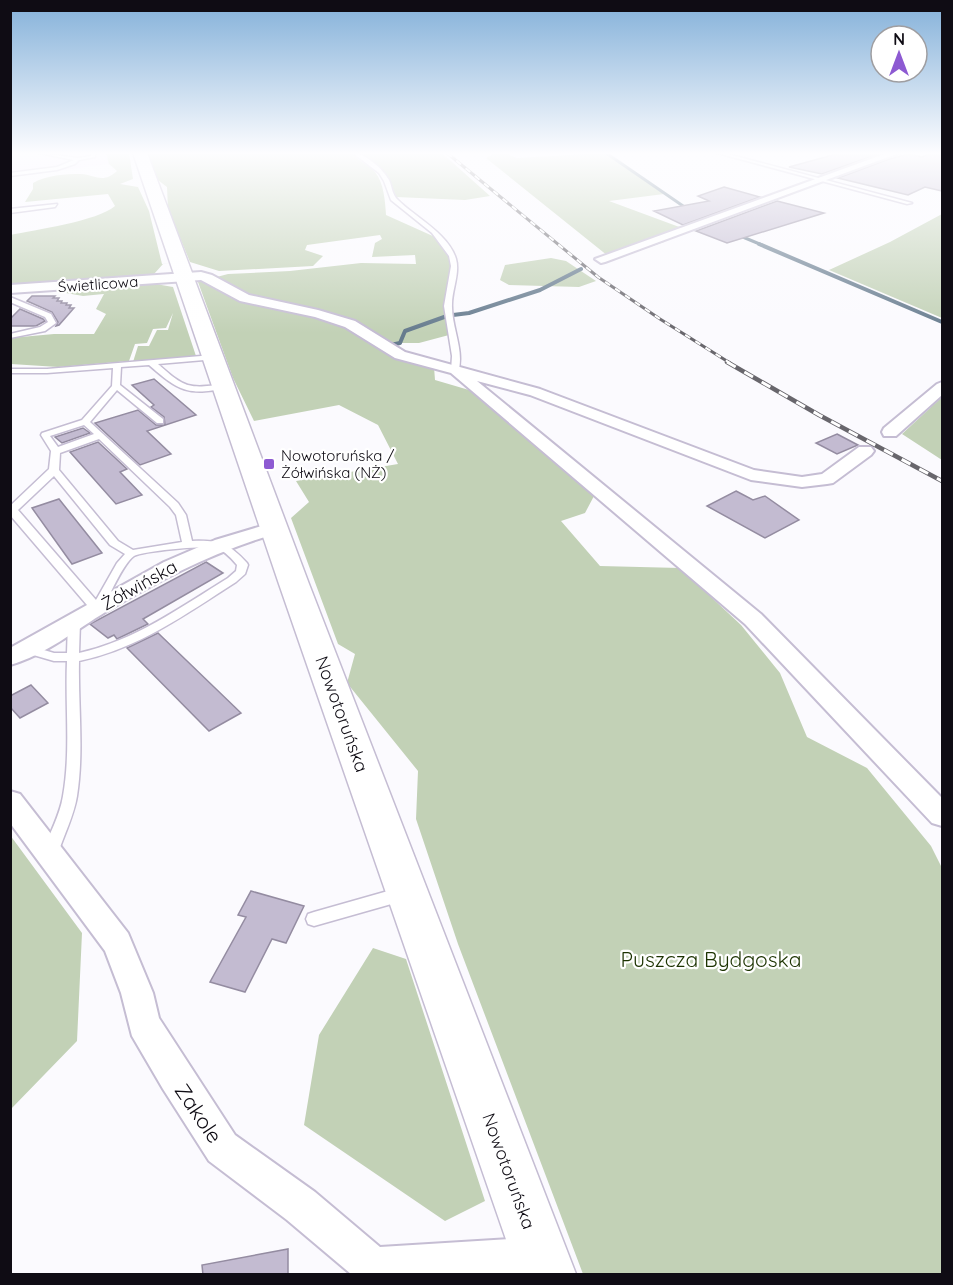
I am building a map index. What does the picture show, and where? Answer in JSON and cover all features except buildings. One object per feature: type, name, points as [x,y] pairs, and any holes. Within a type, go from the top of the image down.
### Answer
[{"type":"main road","name":"Nowotoruńska","points":[[162,213],[544,1266]]},
{"type":"street","points":[[601,259],[731,213]]},
{"type":"street","name":"Świetlicowa","points":[[10,289],[185,277],[208,278],[245,298],[350,324],[400,355],[535,392],[765,479],[802,482],[827,479],[865,451]]},
{"type":"street","points":[[455,371],[753,619],[942,815]]},
{"type":"street","points":[[890,432],[942,387]]},
{"type":"street","name":"Żółwińska","points":[[19,653],[45,641],[74,622],[194,555],[242,536],[275,528]]},
{"type":"street","name":"Zakole","points":[[10,802],[117,943],[136,993],[144,1024],[180,1085],[222,1148],[301,1206],[373,1271],[544,1266]]},
{"type":"lane","points":[[410,213],[434,232],[452,255],[454,266],[448,306],[456,356],[455,371]]},
{"type":"lane","points":[[10,299],[48,316],[52,323],[42,329],[10,336]]},
{"type":"lane","points":[[10,371],[117,366],[213,357]]},
{"type":"lane","points":[[152,363],[182,388],[196,390],[224,386]]},
{"type":"lane","points":[[117,366],[116,386],[85,422],[45,435],[56,451],[54,470],[11,511],[97,609],[122,563],[131,553]]},
{"type":"lane","points":[[116,386],[160,421]]},
{"type":"lane","points":[[85,422],[174,505],[181,515],[188,545]]},
{"type":"lane","points":[[56,451],[100,435]]},
{"type":"lane","points":[[19,653],[73,657],[124,645],[232,580],[241,572],[243,565],[235,555],[220,544],[188,545],[131,553],[114,543],[54,470]]},
{"type":"lane","points":[[50,853],[70,798],[75,742],[74,622]]},
{"type":"lane","points":[[314,920],[407,892]]},
{"type":"green space","points":[[102,213],[149,213],[162,264],[190,262],[163,264],[154,274],[147,276],[70,283],[11,285],[10,235],[50,228]]},
{"type":"green space","name":"Puszcza Bydgoska","points":[[170,213],[386,213],[435,237],[451,256],[449,335],[419,343],[386,343],[339,316],[286,303],[336,319],[365,337],[379,349],[434,367],[435,380],[469,390],[565,469],[594,496],[585,513],[561,521],[600,566],[680,568],[741,625],[780,673],[807,737],[867,768],[931,846],[942,868],[942,1274],[583,1274],[458,944],[416,819],[418,771],[347,683],[355,654],[338,644],[291,518],[309,502],[296,481],[398,464],[378,425],[339,405],[254,421],[233,378],[198,282],[228,274],[290,271],[361,263],[416,264],[415,255],[372,257],[375,243],[382,239],[380,235],[307,245],[305,250],[323,256],[313,266],[219,271],[190,262]]},
{"type":"green space","points":[[554,213],[641,213],[682,228],[657,238],[664,242],[613,260]]},
{"type":"green space","points":[[942,214],[942,318],[829,270],[890,242]]},
{"type":"green space","points":[[551,258],[566,261],[596,281],[579,287],[509,285],[500,280],[505,265]]},
{"type":"green space","points":[[150,283],[173,287],[196,356],[133,362],[138,346],[149,346],[157,330],[168,330],[173,313],[166,328],[153,329],[147,343],[135,344],[129,361],[58,367],[11,364],[10,338],[54,334],[94,334],[106,314],[96,309],[104,294],[124,292],[83,296],[66,293],[69,290]]},
{"type":"green space","points":[[942,397],[942,460],[902,434]]},
{"type":"green space","points":[[10,835],[82,933],[77,1041],[11,1109]]},
{"type":"green space","points":[[373,948],[406,959],[485,1201],[445,1221],[304,1125],[319,1035]]},
{"type":"waterway","points":[[693,213],[702,219]]},
{"type":"waterway","points":[[738,235],[762,245]]},
{"type":"waterway","points":[[759,244],[942,322]]},
{"type":"waterway","points":[[453,315],[469,313],[540,290],[581,269]]},
{"type":"waterway","points":[[386,346],[400,343],[405,331],[447,316]]},
{"type":"railway","points":[[520,213],[598,277],[730,363]]},
{"type":"railway","points":[[727,362],[819,415],[942,481]]},
{"type":"place","name":"Nowotoruńska / Żółwińska (NŻ)","points":[[269,464]]}]
